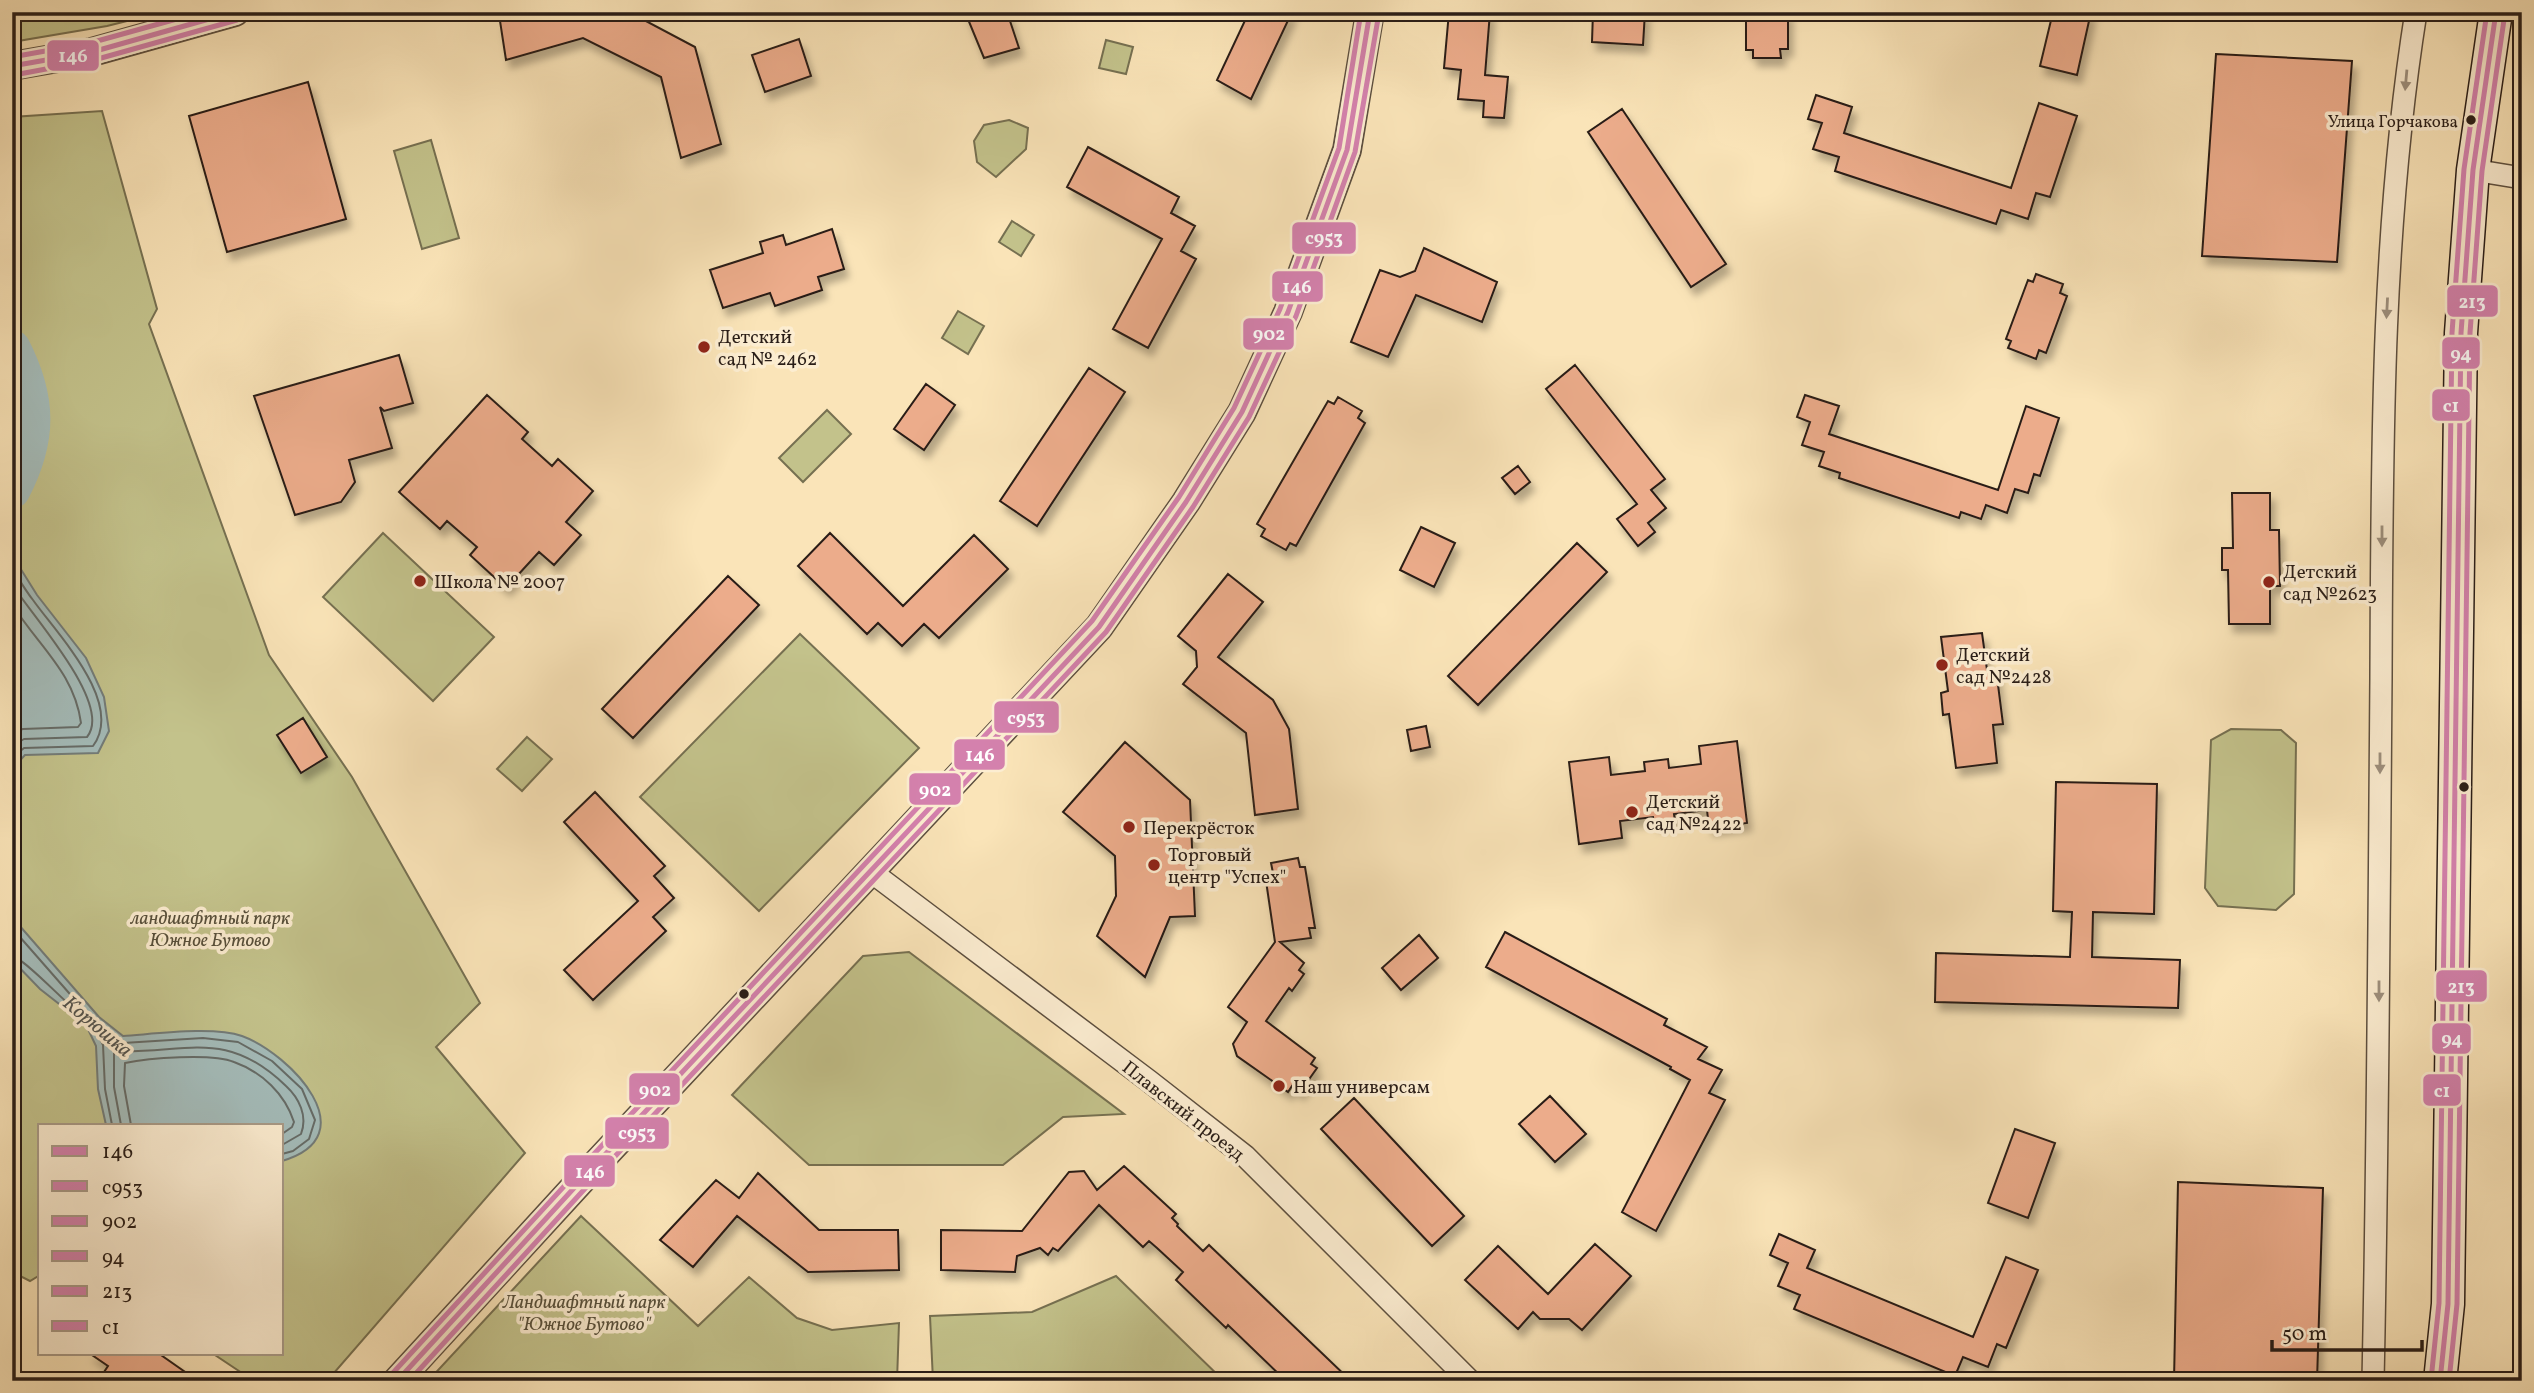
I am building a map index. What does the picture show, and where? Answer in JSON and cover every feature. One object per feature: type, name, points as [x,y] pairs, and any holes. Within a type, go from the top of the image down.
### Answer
[{"type":"main road","points":[[2440,1381],[2448,1304],[2461,333],[2473,170],[2496,12]]},
{"type":"street","points":[[12,66],[92,52],[235,12]]},
{"type":"street","points":[[397,1381],[1099,627],[1186,502],[1242,412],[1288,312],[1347,150],[1370,12]]},
{"type":"street","points":[[2373,1381],[2379,1072],[2382,435],[2387,307],[2407,70],[2416,12]]},
{"type":"street","points":[[2473,170],[2522,178]]},
{"type":"street","name":"Плавский проезд","points":[[870,871],[1245,1156],[1470,1381]]},
{"type":"green space","points":[[12,12],[163,12],[107,26],[12,42]]},
{"type":"green space","points":[[1106,40],[1133,47],[1126,74],[1099,68]]},
{"type":"green space","name":"ландшафтный парк Южное Бутово","points":[[102,111],[157,309],[149,324],[269,655],[352,777],[480,1003],[436,1047],[525,1153],[327,1381],[254,1381],[214,1354],[284,1354],[284,1124],[38,1124],[38,1276],[30,1281],[12,1272],[12,117]]},
{"type":"green space","points":[[1009,120],[1028,128],[1026,149],[996,177],[977,162],[974,141],[984,125]]},
{"type":"green space","points":[[431,140],[459,238],[422,249],[394,151]]},
{"type":"green space","points":[[1012,221],[1034,235],[1021,256],[999,242]]},
{"type":"green space","points":[[958,311],[984,326],[968,354],[942,338]]},
{"type":"green space","points":[[827,410],[851,434],[803,482],[779,458]]},
{"type":"green space","points":[[383,533],[494,637],[433,701],[323,597]]},
{"type":"green space","points":[[800,634],[919,748],[759,911],[640,797]]},
{"type":"green space","points":[[2231,729],[2281,730],[2296,743],[2294,894],[2276,910],[2218,906],[2205,888],[2211,740]]},
{"type":"green space","points":[[527,737],[552,759],[522,791],[497,769]]},
{"type":"green space","points":[[909,952],[1124,1114],[1063,1117],[1003,1165],[809,1165],[732,1095],[863,956]]},
{"type":"green space","name":"Ландшафтный парк \"Южное Бутово\"","points":[[581,1216],[698,1326],[749,1277],[797,1318],[832,1330],[899,1323],[897,1381],[428,1381]]},
{"type":"green space","points":[[1116,1276],[1224,1381],[933,1381],[930,1316],[1032,1312]]},
{"type":"water","points":[[12,555],[37,595],[86,658],[104,697],[109,731],[98,753],[25,755],[12,769]]},
{"type":"water","points":[[12,917],[99,1017],[123,1036],[183,1032],[230,1033],[261,1046],[299,1077],[313,1096],[320,1115],[319,1133],[307,1149],[284,1160],[284,1124],[106,1124],[98,1089],[96,1046],[86,1025],[40,989],[12,960]]},
{"type":"building","points":[[529,12],[629,12],[695,47],[721,144],[681,158],[661,77],[583,38],[506,60],[500,21]]},
{"type":"building","points":[[965,12],[1007,12],[1019,48],[984,58]]},
{"type":"building","points":[[1249,12],[1292,12],[1251,99],[1217,80]]},
{"type":"building","points":[[1449,12],[1490,12],[1485,75],[1508,77],[1504,118],[1483,117],[1484,101],[1458,99],[1461,70],[1444,68]]},
{"type":"building","points":[[1593,12],[1645,12],[1643,45],[1592,42]]},
{"type":"building","points":[[1746,12],[1788,12],[1788,49],[1780,49],[1781,58],[1753,58],[1753,50],[1746,50]]},
{"type":"building","points":[[2053,12],[2091,12],[2077,75],[2040,66]]},
{"type":"building","points":[[799,39],[811,76],[765,92],[752,55]]},
{"type":"building","points":[[2216,54],[2352,61],[2337,262],[2202,256]]},
{"type":"building","points":[[308,82],[346,219],[227,252],[189,116]]},
{"type":"building","points":[[1816,95],[1852,107],[1844,133],[2011,188],[2039,103],[2077,116],[2050,197],[2036,193],[2028,219],[2001,210],[1996,224],[1835,171],[1839,157],[1813,149],[1822,123],[1808,119]]},
{"type":"building","points":[[1622,109],[1726,264],[1691,287],[1588,132]]},
{"type":"building","points":[[1088,147],[1179,197],[1171,213],[1195,226],[1181,251],[1196,259],[1148,348],[1113,329],[1162,239],[1067,187]]},
{"type":"building","points":[[832,229],[844,269],[818,277],[822,290],[775,306],[770,293],[723,308],[710,270],[763,253],[760,242],[783,235],[786,245]]},
{"type":"building","points":[[1424,248],[1497,282],[1482,322],[1416,295],[1388,357],[1351,342],[1380,270],[1400,277],[1415,271]]},
{"type":"building","points":[[2036,274],[2063,284],[2060,293],[2067,296],[2046,353],[2039,350],[2036,359],[2008,348],[2011,341],[2006,339],[2028,280],[2033,282]]},
{"type":"building","points":[[399,355],[413,403],[384,411],[380,407],[392,448],[349,460],[355,482],[341,502],[295,515],[254,396]]},
{"type":"building","points":[[1575,365],[1665,479],[1651,490],[1666,508],[1648,523],[1655,532],[1638,546],[1617,519],[1637,504],[1546,389]]},
{"type":"building","points":[[1089,368],[1125,392],[1037,526],[1000,501]]},
{"type":"building","points":[[926,384],[955,405],[924,450],[894,429]]},
{"type":"building","points":[[487,395],[528,432],[522,439],[552,466],[558,459],[593,491],[566,522],[581,535],[554,565],[539,552],[506,588],[470,555],[477,547],[447,521],[440,529],[399,492]]},
{"type":"building","points":[[1805,395],[1839,406],[1829,434],[1998,490],[2026,406],[2059,418],[2040,476],[2034,474],[2028,493],[2015,489],[2007,513],[1986,505],[1981,519],[1961,512],[1959,518],[1839,478],[1840,473],[1819,466],[1824,452],[1802,445],[1810,422],[1797,417]]},
{"type":"building","points":[[1338,397],[1362,411],[1358,418],[1365,423],[1296,546],[1290,543],[1286,550],[1261,536],[1265,529],[1257,524],[1328,401],[1334,404]]},
{"type":"building","points":[[1518,466],[1530,482],[1515,494],[1502,478]]},
{"type":"building","points":[[2232,493],[2270,493],[2270,530],[2279,530],[2280,586],[2270,586],[2270,624],[2229,624],[2228,570],[2222,570],[2222,548],[2233,548]]},
{"type":"building","points":[[1421,527],[1455,543],[1434,587],[1400,570]]},
{"type":"building","points":[[830,533],[903,606],[974,535],[1008,569],[939,638],[924,624],[902,646],[878,623],[867,634],[798,566]]},
{"type":"building","points":[[1577,543],[1607,572],[1478,705],[1448,676]]},
{"type":"building","points":[[1228,574],[1263,602],[1218,657],[1273,700],[1289,729],[1298,809],[1255,815],[1246,733],[1183,684],[1197,667],[1196,651],[1178,636]]},
{"type":"building","points":[[728,576],[759,605],[633,738],[602,709]]},
{"type":"building","points":[[1982,633],[1987,670],[1996,669],[2003,724],[1993,725],[1997,763],[1956,768],[1949,714],[1943,715],[1941,693],[1948,691],[1941,637]]},
{"type":"building","points":[[303,718],[327,757],[301,773],[277,735]]},
{"type":"building","points":[[1426,726],[1430,747],[1411,751],[1407,730]]},
{"type":"building","points":[[1737,741],[1747,823],[1709,828],[1707,810],[1674,814],[1675,821],[1654,823],[1653,817],[1620,821],[1622,838],[1579,844],[1569,762],[1609,757],[1611,775],[1645,771],[1644,762],[1668,759],[1669,768],[1701,764],[1699,746]]},
{"type":"building","name":"Торговый центр \"Успех\"","points":[[1125,742],[1190,800],[1195,916],[1170,917],[1145,977],[1097,936],[1116,896],[1115,856],[1063,812]]},
{"type":"building","points":[[2056,782],[2157,784],[2154,914],[2093,912],[2092,957],[2180,960],[2178,1008],[1935,1002],[1936,953],[2070,957],[2072,912],[2053,911]]},
{"type":"building","points":[[595,792],[665,866],[654,876],[674,898],[653,917],[666,931],[593,1000],[564,970],[638,901],[564,822]]},
{"type":"building","points":[[1298,858],[1300,867],[1305,867],[1315,928],[1309,928],[1311,938],[1280,942],[1304,963],[1299,970],[1304,974],[1292,991],[1289,988],[1266,1021],[1315,1058],[1311,1064],[1317,1068],[1300,1092],[1292,1086],[1288,1092],[1237,1056],[1233,1044],[1247,1022],[1228,1007],[1275,942],[1265,874],[1273,873],[1271,863]]},
{"type":"building","points":[[1505,932],[1667,1019],[1664,1025],[1707,1047],[1698,1059],[1722,1070],[1709,1093],[1725,1100],[1656,1231],[1622,1212],[1690,1080],[1670,1069],[1671,1067],[1486,967]]},
{"type":"building","points":[[1419,935],[1438,958],[1401,990],[1382,968]]},
{"type":"building","points":[[1550,1096],[1586,1134],[1555,1162],[1519,1124]]},
{"type":"building","points":[[1354,1098],[1464,1216],[1432,1246],[1321,1129]]},
{"type":"building","points":[[2015,1129],[2055,1143],[2028,1218],[1988,1203]]},
{"type":"building","points":[[1124,1166],[1176,1214],[1172,1218],[1177,1226],[1203,1251],[1209,1245],[1351,1381],[1286,1381],[1176,1280],[1183,1272],[1149,1241],[1143,1247],[1099,1205],[1058,1251],[1053,1248],[1048,1255],[1040,1248],[1017,1256],[1015,1272],[941,1270],[941,1230],[1022,1231],[1069,1172],[1084,1171],[1097,1190]]},
{"type":"building","points":[[758,1173],[819,1230],[898,1230],[899,1270],[808,1272],[737,1216],[693,1267],[660,1240],[716,1180],[739,1198]]},
{"type":"building","points":[[2178,1182],[2323,1188],[2317,1381],[2174,1381]]},
{"type":"building","points":[[1779,1234],[1815,1250],[1807,1268],[1973,1337],[2006,1257],[2038,1270],[2006,1348],[1997,1344],[1988,1367],[1963,1357],[1955,1376],[1794,1309],[1800,1295],[1778,1286],[1788,1263],[1770,1255]]},
{"type":"building","points":[[1595,1244],[1631,1276],[1582,1330],[1569,1319],[1540,1319],[1533,1312],[1518,1329],[1465,1280],[1498,1246],[1548,1294]]},
{"type":"building","points":[[90,1354],[159,1354],[198,1381],[98,1381],[108,1366]]},
{"type":"waterway","name":"Корюшка","points":[[12,348],[27,384],[32,419],[27,453],[12,490]]},
{"type":"transit line","name":"902","points":[[12,57],[90,43],[202,12]]},
{"type":"transit line","name":"146","points":[[12,66],[92,52],[234,12]]},
{"type":"transit line","name":"902","points":[[391,1375],[1092,621],[1179,497],[1234,408],[1280,309],[1339,148],[1361,12]]},
{"type":"transit line","name":"146","points":[[397,1381],[1099,627],[1186,502],[1242,412],[1288,312],[1347,150],[1370,12]]},
{"type":"transit line","name":"с1","points":[[2431,1380],[2439,1303],[2452,333],[2464,169],[2487,12]]},
{"type":"transit line","name":"94","points":[[2440,1381],[2448,1304],[2461,333],[2473,170],[2496,12]]},
{"type":"transit line","name":"с953","points":[[409,1381],[591,1182],[1106,632],[1193,507],[1249,417],[1296,316],[1355,152],[1379,13]]},
{"type":"transit line","name":"213","points":[[2449,1381],[2457,1304],[2470,333],[2482,171],[2505,13]]},
{"type":"transit line","name":"с953","points":[[14,75],[94,60],[237,20]]},
{"type":"place","name":"Улица Горчакова","points":[[2471,120]]},
{"type":"place","name":"Детский сад № 2462","points":[[704,347]]},
{"type":"place","name":"Школа № 2007","points":[[420,581]]},
{"type":"place","name":"Детский сад №2623","points":[[2269,582]]},
{"type":"place","name":"Детский сад №2428","points":[[1942,665]]},
{"type":"place","name":"Детский сад №2422","points":[[1632,812]]},
{"type":"place","name":"Перекрёсток","points":[[1129,827]]},
{"type":"place","name":"Торговый центр \"Успех\"","points":[[1154,865]]},
{"type":"place","name":"Наш универсам","points":[[1279,1086]]}]
